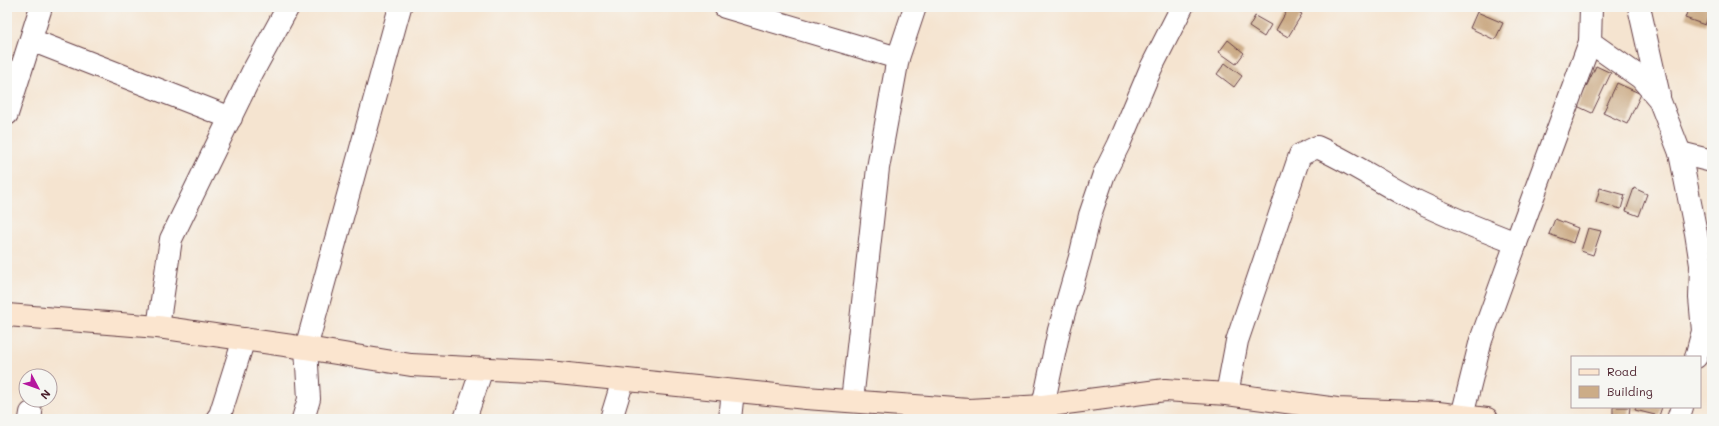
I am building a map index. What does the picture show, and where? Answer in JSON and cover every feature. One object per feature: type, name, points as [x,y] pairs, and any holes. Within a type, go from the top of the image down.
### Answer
[{"type":"street","points":[[7,114],[41,7]]},
{"type":"street","points":[[158,327],[171,239],[252,73],[288,7]]},
{"type":"street","points":[[302,419],[309,399],[306,348],[400,7]]},
{"type":"street","points":[[725,7],[898,58]]},
{"type":"street","points":[[852,400],[878,168],[898,58],[915,7]]},
{"type":"street","points":[[1043,406],[1059,330],[1080,257],[1090,215],[1104,174],[1119,144],[1151,68],[1182,7]]},
{"type":"street","points":[[1462,416],[1481,340],[1590,42],[1591,7]]},
{"type":"street","points":[[1639,7],[1659,99],[1680,152],[1696,233],[1701,265],[1700,298],[1707,332],[1696,356]]},
{"type":"street","points":[[31,40],[231,118]]},
{"type":"street","points":[[1590,42],[1641,78],[1659,99]]},
{"type":"street","points":[[1227,394],[1238,341],[1300,155],[1317,147],[1338,157],[1412,199],[1459,221],[1516,242]]},
{"type":"street","points":[[1680,152],[1712,161]]},
{"type":"street","points":[[7,315],[158,327],[306,348],[411,365],[548,372],[806,398],[852,400],[895,412],[1043,406],[1165,390],[1227,394],[1335,414],[1462,416],[1488,419]]},
{"type":"street","points":[[217,419],[220,415],[244,339]]},
{"type":"street","points":[[465,419],[482,369]]},
{"type":"street","points":[[611,419],[623,380]]},
{"type":"street","points":[[730,419],[733,391]]},
{"type":"street","points":[[1678,419],[1682,408]]},
{"type":"building","points":[[1289,7],[1302,14],[1288,37],[1276,30]]},
{"type":"building","points":[[1689,7],[1712,7],[1705,25],[1685,18]]},
{"type":"building","points":[[1477,12],[1503,23],[1495,40],[1470,28]]},
{"type":"building","points":[[1255,16],[1271,25],[1264,37],[1249,27]]},
{"type":"building","points":[[1228,40],[1244,53],[1236,64],[1219,52]]},
{"type":"building","points":[[1225,63],[1242,76],[1234,87],[1217,74]]},
{"type":"building","points":[[1596,66],[1611,73],[1592,113],[1577,106]]},
{"type":"building","points":[[1617,83],[1641,94],[1627,124],[1603,113]]},
{"type":"building","points":[[1600,188],[1625,195],[1621,209],[1596,202]]},
{"type":"building","points":[[1634,188],[1647,194],[1639,216],[1626,211]]},
{"type":"building","points":[[1555,219],[1578,228],[1573,243],[1549,234]]},
{"type":"building","points":[[1588,228],[1601,231],[1593,255],[1581,251]]},
{"type":"building","points":[[1613,408],[1630,408],[1629,415],[1613,414]]},
{"type":"building","points":[[1636,408],[1662,408],[1659,416],[1635,410]]}]
